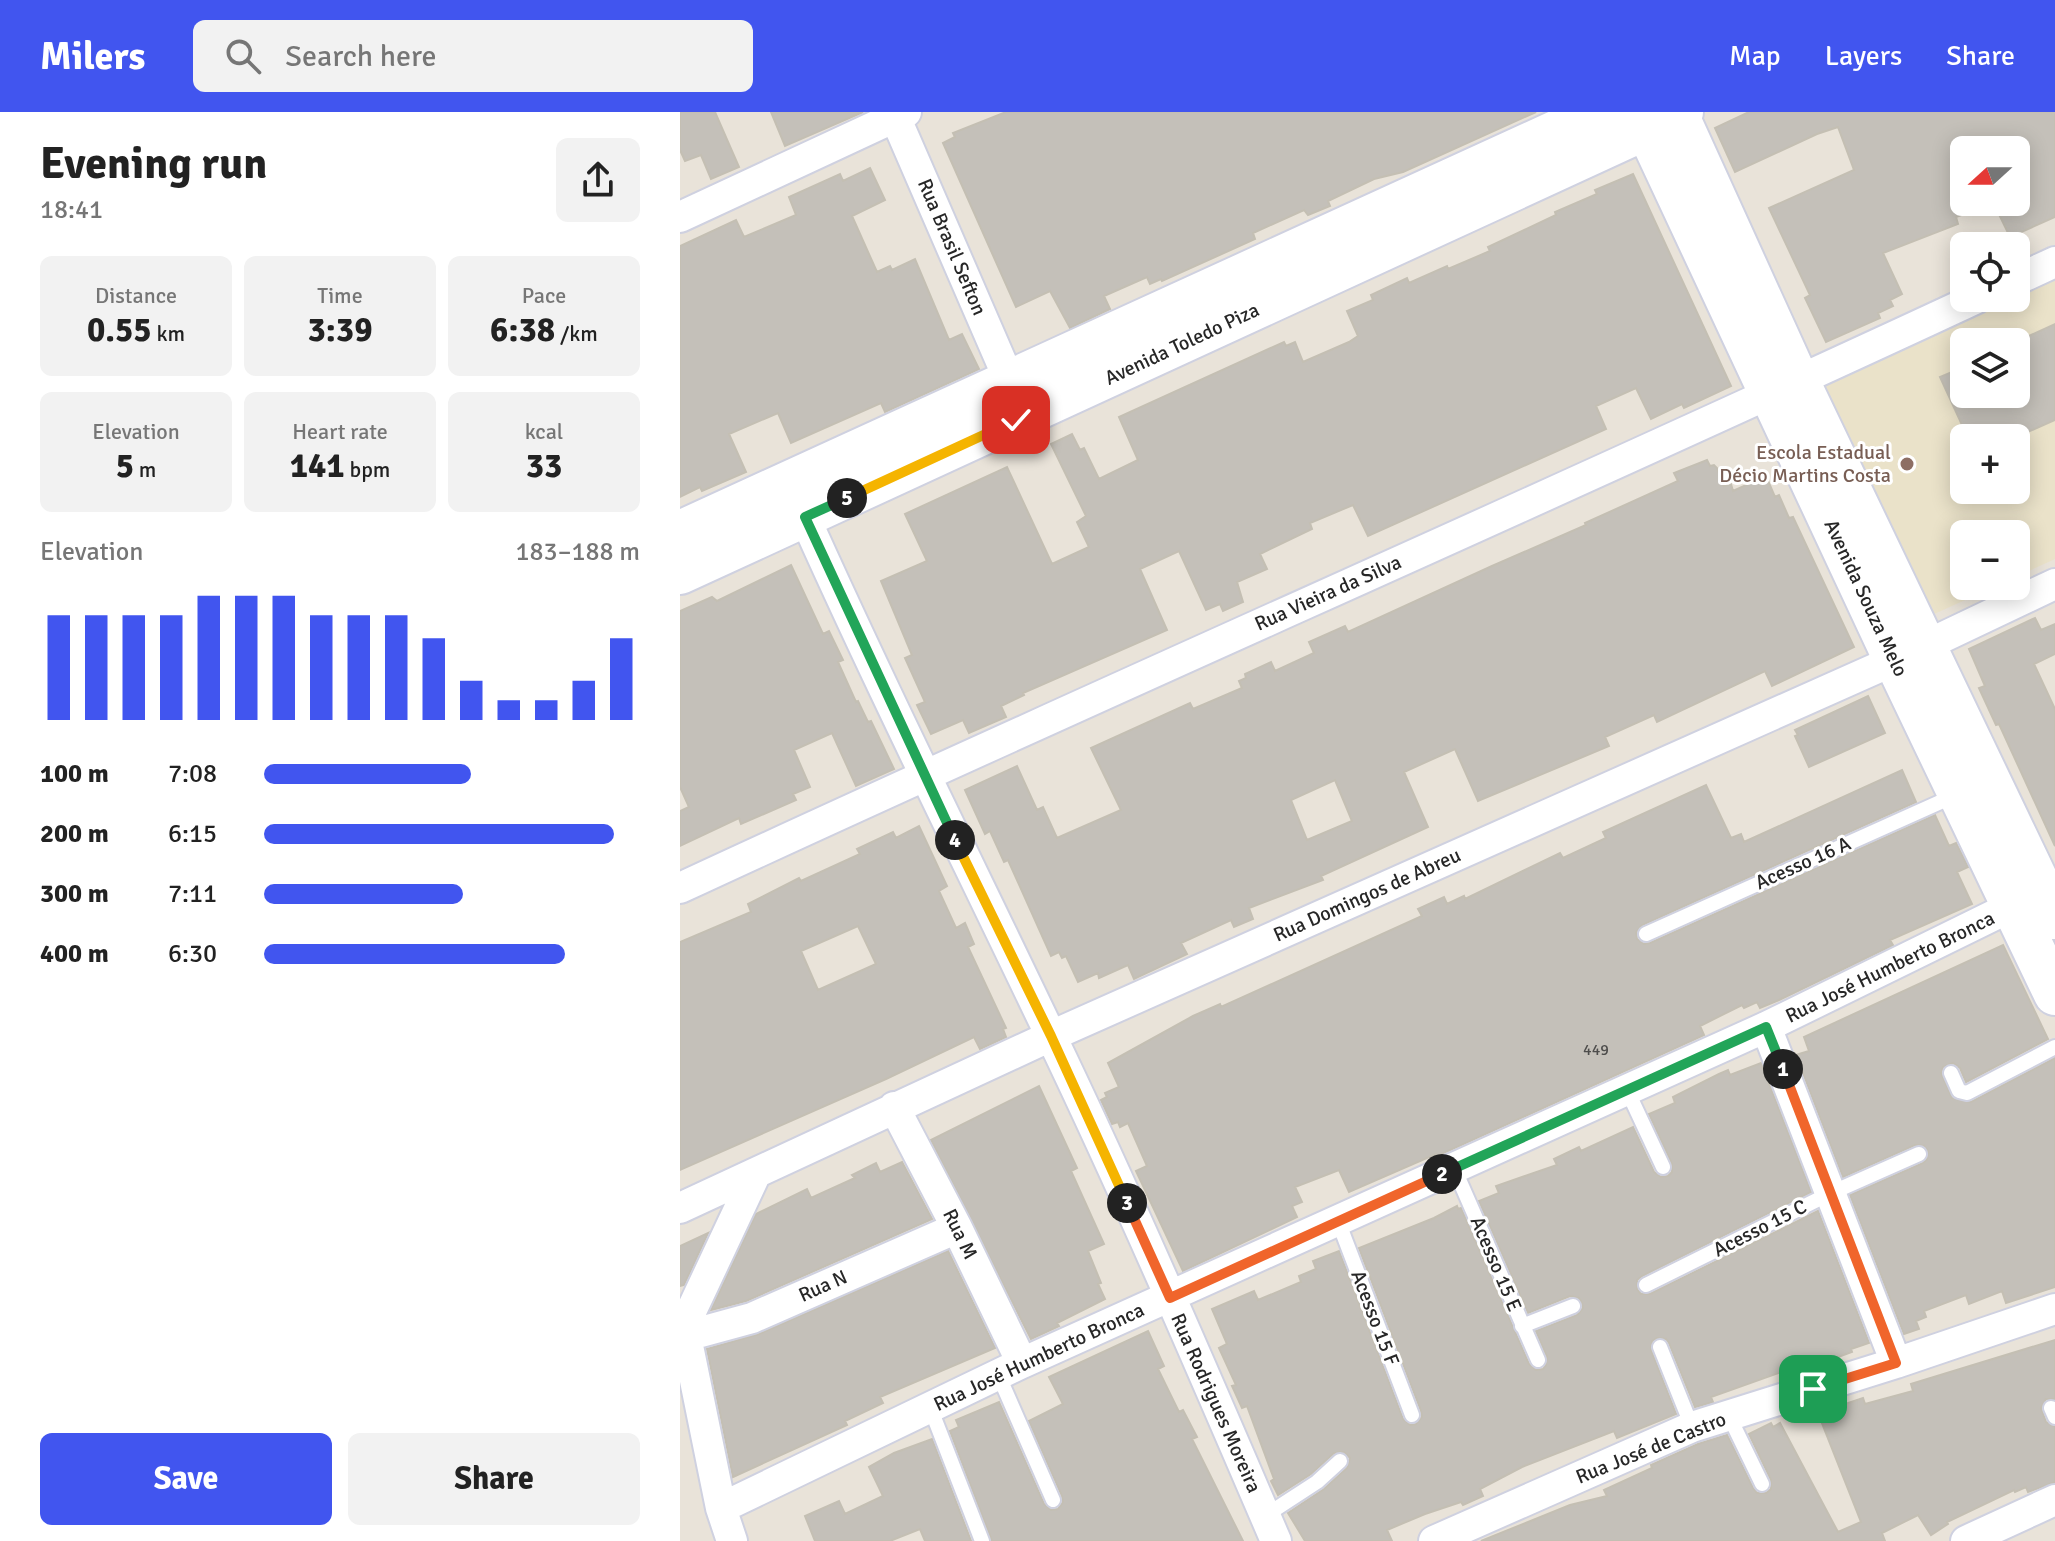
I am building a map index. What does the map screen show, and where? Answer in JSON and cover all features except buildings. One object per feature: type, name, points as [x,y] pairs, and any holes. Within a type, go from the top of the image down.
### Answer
[{"type":"street","name":"Avenida Toledo Piza","points":[[680,573],[798,500],[1010,382],[1599,112]]},
{"type":"street","name":"Rua Brasil Sefton","points":[[898,114],[1010,382]]},
{"type":"street","points":[[680,217],[898,114]]},
{"type":"street","name":"Avenida Toledo Piza","points":[[680,532],[798,500],[1664,116]]},
{"type":"street","name":"Avenida Souza Melo","points":[[1664,116],[1784,388],[1909,653],[2042,900],[2055,994]]},
{"type":"street","points":[[2030,274],[2055,262]]},
{"type":"street","name":"Rua Vieira da Silva","points":[[680,888],[1950,311]]},
{"type":"street","name":"Rua Rodrigues Moreira","points":[[798,500],[924,775],[1051,1036],[1271,1529]]},
{"type":"street","name":"Rua Domingos de Abreu","points":[[680,1208],[894,1107],[1909,653],[2055,584]]},
{"type":"street","name":"Avenida Souza Melo","points":[[1909,653],[1960,793],[2042,900]]},
{"type":"street","name":"Rua José Humberto Bronca","points":[[721,1508],[1010,1369],[2042,900]]},
{"type":"street","points":[[1766,1027],[1896,1363]]},
{"type":"street","name":"Rua M","points":[[894,1107],[957,1228],[1010,1369]]},
{"type":"street","points":[[732,1541],[721,1508],[686,1336],[687,1320],[756,1173]]},
{"type":"street","name":"Rua N","points":[[686,1336],[752,1318],[957,1228]]},
{"type":"street","name":"Rua José de Castro","points":[[1434,1541],[1692,1427],[2055,1309]]},
{"type":"street","points":[[1966,1541],[2055,1500]]},
{"type":"lane","name":"Acesso 16 A","points":[[1646,934],[1960,793]]},
{"type":"lane","points":[[1951,1073],[1959,1091],[1967,1093],[2055,1047]]},
{"type":"lane","points":[[1627,1090],[1663,1167]]},
{"type":"lane","name":"Acesso 15 C","points":[[1646,1285],[1831,1193],[1919,1154]]},
{"type":"lane","name":"Acesso 15 E","points":[[1454,1168],[1538,1360]]},
{"type":"lane","name":"Acesso 15 F","points":[[1338,1221],[1412,1415]]},
{"type":"lane","points":[[1522,1326],[1573,1306]]},
{"type":"lane","points":[[1660,1347],[1692,1427]]},
{"type":"lane","points":[[1010,1369],[1053,1500]]},
{"type":"lane","points":[[930,1407],[982,1541]]},
{"type":"lane","points":[[1729,1416],[1762,1484]]},
{"type":"lane","points":[[1271,1529],[1340,1461]]},
{"type":"shaded area","name":"Escola Estadual Décio Martins Costa","points":[[2055,278],[2055,559],[2030,571],[2030,520],[1950,520],[1950,600],[1965,600],[1921,620],[1815,388],[1981,312],[2030,312],[2030,289]]},
{"type":"place","name":"Escola Estadual Décio Martins Costa","points":[[1907,464]]},
{"type":"route","points":[[1016,420],[805,517],[924,775],[1051,1036],[1170,1298],[1766,1027],[1896,1363],[1813,1389]]}]
